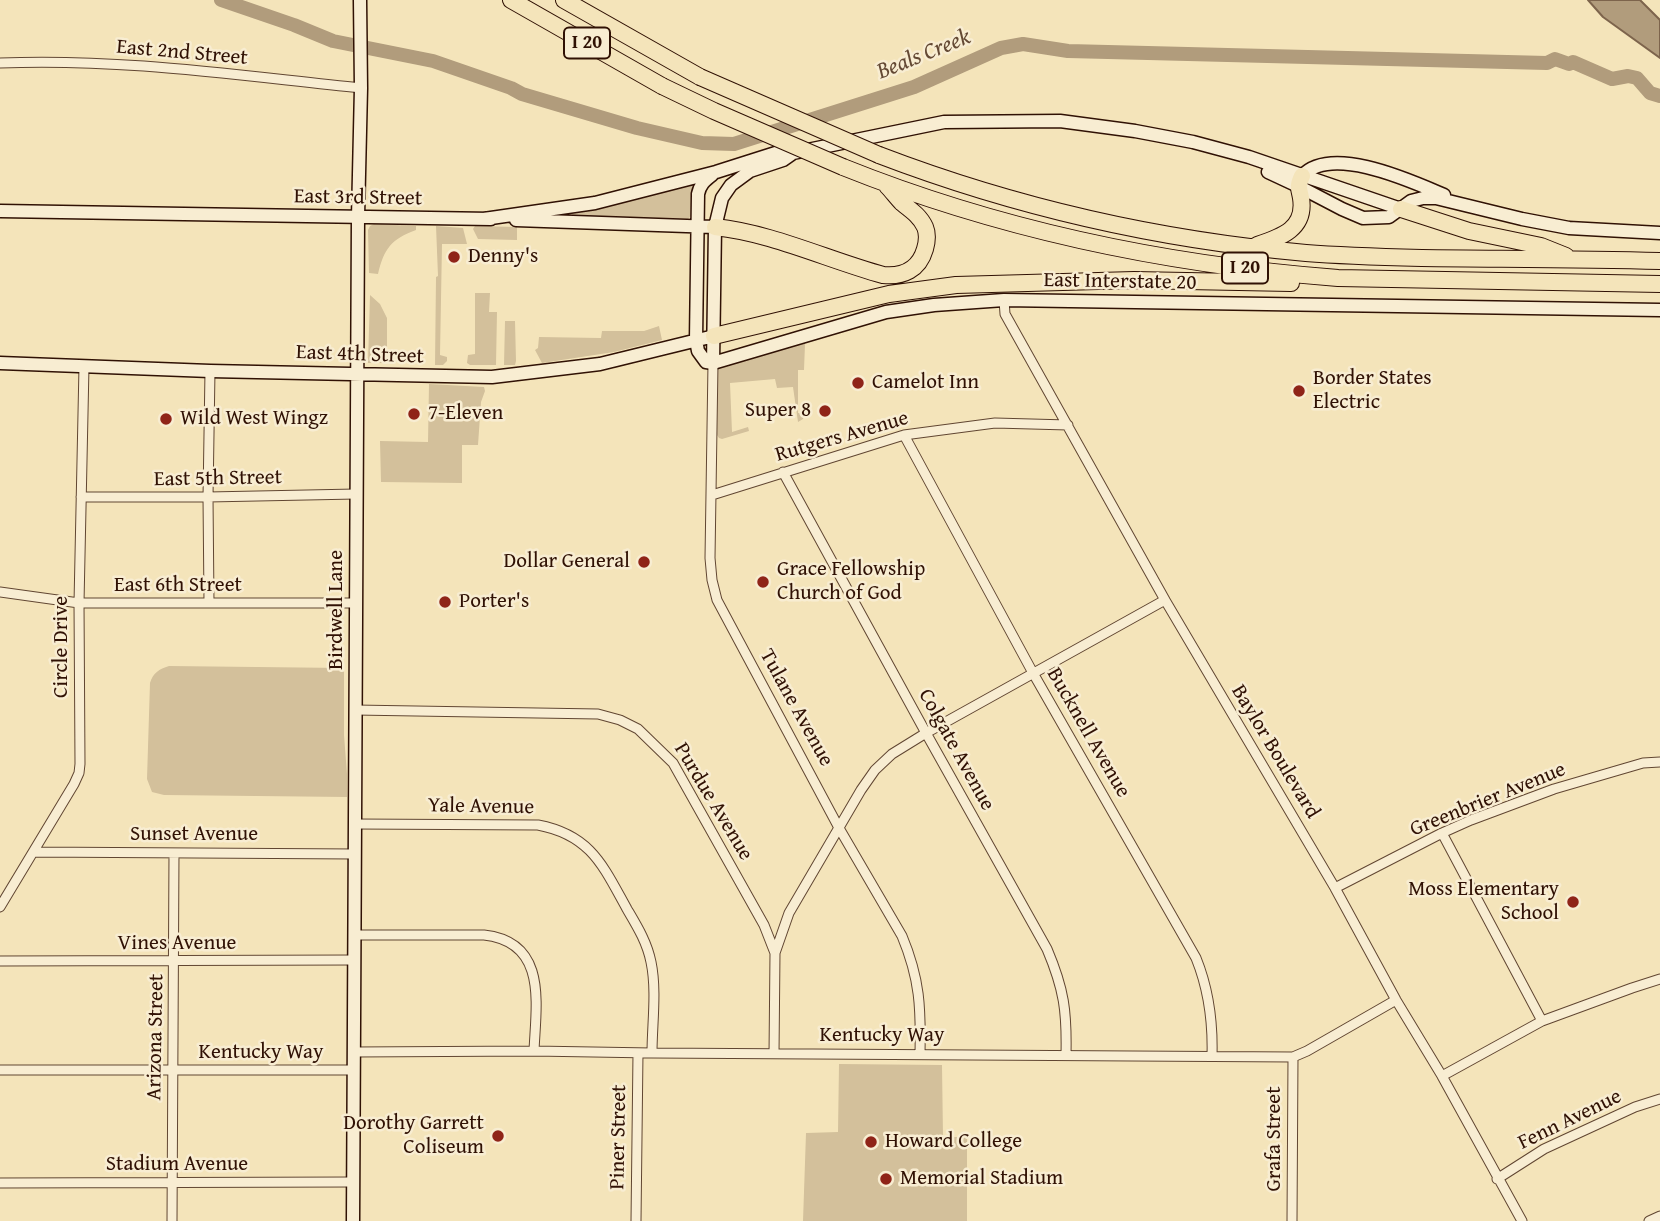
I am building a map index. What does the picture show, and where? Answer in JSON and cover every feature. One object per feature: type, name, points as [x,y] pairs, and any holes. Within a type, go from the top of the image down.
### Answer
[{"type":"highway","name":"I 20","points":[[511,0],[662,86],[714,111],[886,184],[1000,220],[1126,249],[1284,274],[1338,278],[1660,284]]},
{"type":"highway","name":"I 20","points":[[564,0],[700,77],[879,155],[957,183],[1038,206],[1187,238],[1309,253],[1373,257],[1660,261]]},
{"type":"highway","points":[[1248,247],[1283,236],[1291,230],[1302,210],[1300,181]]},
{"type":"highway","points":[[715,227],[730,228],[769,239],[883,275],[902,275],[911,271],[922,258],[927,242],[925,227],[886,184]]},
{"type":"highway","points":[[1401,209],[1469,231],[1541,246],[1575,259]]},
{"type":"highway","points":[[714,336],[889,294],[957,285],[1134,279],[1309,284],[1338,278]]},
{"type":"main road","name":"Birdwell Lane","points":[[353,1221],[360,0]]},
{"type":"main road","points":[[484,219],[595,203],[716,172],[782,151],[793,153],[944,122],[1060,121],[1193,142],[1249,157],[1300,181],[1342,209],[1363,218],[1389,217],[1411,201],[1436,198],[1569,228],[1660,233]]},
{"type":"main road","name":"Tulane Avenue","points":[[713,363],[715,227],[722,198],[731,184],[750,172],[783,160],[793,153]]},
{"type":"main road","points":[[1300,181],[1308,170],[1317,165],[1347,164],[1377,170],[1471,206]]},
{"type":"main road","points":[[713,363],[706,362],[698,351],[696,340],[697,226],[700,187],[716,172]]},
{"type":"main road","points":[[1300,181],[1401,209]]},
{"type":"main road","name":"East 3rd Street","points":[[0,211],[484,219],[715,227]]},
{"type":"main road","name":"East Interstate 20","points":[[713,363],[886,312],[934,305],[1004,300],[1660,310]]},
{"type":"main road","name":"East 4th Street","points":[[0,363],[492,377],[600,364],[714,336]]},
{"type":"street","name":"East 2nd Street","points":[[0,63],[43,61],[137,65],[361,89]]},
{"type":"street","name":"Baylor Boulevard","points":[[1004,300],[1005,314],[1165,600],[1335,888],[1522,1221]]},
{"type":"street","name":"Tulane Avenue","points":[[713,363],[710,558],[717,600],[839,828],[902,936],[919,991],[920,1054]]},
{"type":"street","name":"Circle Drive","points":[[0,907],[79,774],[84,366]]},
{"type":"street","points":[[209,603],[210,371]]},
{"type":"street","name":"Rutgers Avenue","points":[[712,495],[904,436],[995,423],[1068,425]]},
{"type":"street","name":"Bucknell Avenue","points":[[904,436],[1033,673],[1196,958],[1210,1004],[1212,1056]]},
{"type":"street","name":"Colgate Avenue","points":[[783,472],[1048,949],[1064,999],[1067,1023],[1066,1055]]},
{"type":"street","name":"East 5th Street","points":[[81,497],[356,495]]},
{"type":"street","name":"East 6th Street","points":[[0,592],[79,603],[356,603]]},
{"type":"street","points":[[775,953],[789,913],[861,790],[875,770],[892,754],[1165,600]]},
{"type":"street","name":"Purdue Avenue","points":[[355,710],[598,715],[620,720],[638,729],[673,763],[764,925],[775,953],[774,1054]]},
{"type":"street","name":"Greenbrier Avenue","points":[[1335,888],[1471,820],[1554,789],[1643,763],[1660,762]]},
{"type":"street","name":"Yale Avenue","points":[[355,824],[538,825],[568,833],[585,846],[601,863],[645,942],[653,981],[652,1053]]},
{"type":"street","points":[[1442,833],[1542,1021]]},
{"type":"street","name":"Sunset Avenue","points":[[34,852],[355,853]]},
{"type":"street","name":"Arizona Street","points":[[172,1221],[174,853]]},
{"type":"street","points":[[354,935],[484,935],[512,942],[532,968],[536,989],[534,1051]]},
{"type":"street","name":"Vines Avenue","points":[[0,961],[354,960]]},
{"type":"street","points":[[1442,1076],[1542,1021],[1660,979]]},
{"type":"street","name":"Kentucky Way","points":[[354,1052],[1293,1057],[1396,1000]]},
{"type":"street","name":"Piner Street","points":[[636,1221],[638,1053]]},
{"type":"street","name":"Grafa Street","points":[[1292,1221],[1293,1057]]},
{"type":"street","name":"Kentucky Way","points":[[0,1070],[354,1070]]},
{"type":"street","name":"Fenn Avenue","points":[[1497,1179],[1555,1143],[1635,1107],[1660,1099]]},
{"type":"street","name":"Stadium Avenue","points":[[0,1183],[353,1182]]},
{"type":"street","points":[[1649,1221],[1660,1216]]},
{"type":"shaded area","points":[[1588,0],[1640,0],[1660,20],[1660,58],[1603,17]]},
{"type":"shaded area","points":[[696,182],[691,199],[691,216],[688,219],[551,216]]},
{"type":"shaded area","points":[[374,224],[416,226],[416,230],[400,237],[386,251],[378,274],[369,273],[368,230]]},
{"type":"shaded area","points":[[436,226],[463,228],[467,244],[442,244],[440,355],[447,357],[443,365],[435,365],[438,276]]},
{"type":"shaded area","points":[[475,226],[517,227],[517,240],[478,239],[473,229]]},
{"type":"shaded area","points":[[475,293],[490,293],[489,312],[497,312],[496,365],[467,363],[468,355],[475,354]]},
{"type":"shaded area","points":[[370,295],[380,304],[387,318],[387,363],[368,363]]},
{"type":"shaded area","points":[[505,321],[515,321],[515,365],[504,365]]},
{"type":"shaded area","points":[[659,326],[662,340],[614,352],[542,363],[535,350],[538,348],[539,337],[601,338],[602,331],[644,331]]},
{"type":"shaded area","points":[[803,341],[804,370],[798,370],[798,413],[804,414],[803,419],[798,422],[793,387],[777,388],[775,379],[730,383],[732,432],[748,427],[749,431],[719,438],[719,366]]},
{"type":"shaded area","points":[[429,384],[484,387],[478,445],[462,445],[462,483],[381,482],[380,441],[428,442]]},
{"type":"shaded area","points":[[169,666],[344,668],[347,797],[164,795],[152,792],[147,779],[150,683],[157,672]]},
{"type":"shaded area","name":"Memorial Stadium","points":[[839,1064],[942,1065],[943,1137],[967,1137],[967,1221],[803,1221],[806,1133],[838,1132]]},
{"type":"waterway","name":"Beals Creek","points":[[221,0],[333,41],[433,61],[522,94],[637,128],[702,143],[734,144],[914,87],[1001,48],[1023,44],[1068,51],[1547,63],[1555,59],[1569,64],[1573,62],[1612,79],[1628,76],[1637,78],[1650,93],[1660,96]]},
{"type":"place","name":"Denny's","points":[[454,257]]},
{"type":"place","name":"Camelot Inn","points":[[858,383]]},
{"type":"place","name":"Border States Electric","points":[[1299,391]]},
{"type":"place","name":"Super 8","points":[[825,411]]},
{"type":"place","name":"7-Eleven","points":[[414,414]]},
{"type":"place","name":"Wild West Wingz","points":[[166,419]]},
{"type":"place","name":"Dollar General","points":[[644,562]]},
{"type":"place","name":"Grace Fellowship Church of God","points":[[763,582]]},
{"type":"place","name":"Porter's","points":[[445,602]]},
{"type":"place","name":"Moss Elementary School","points":[[1573,902]]},
{"type":"place","name":"Dorothy Garrett Coliseum","points":[[498,1136]]},
{"type":"place","name":"Howard College","points":[[871,1142]]},
{"type":"place","name":"Memorial Stadium","points":[[886,1179]]}]
